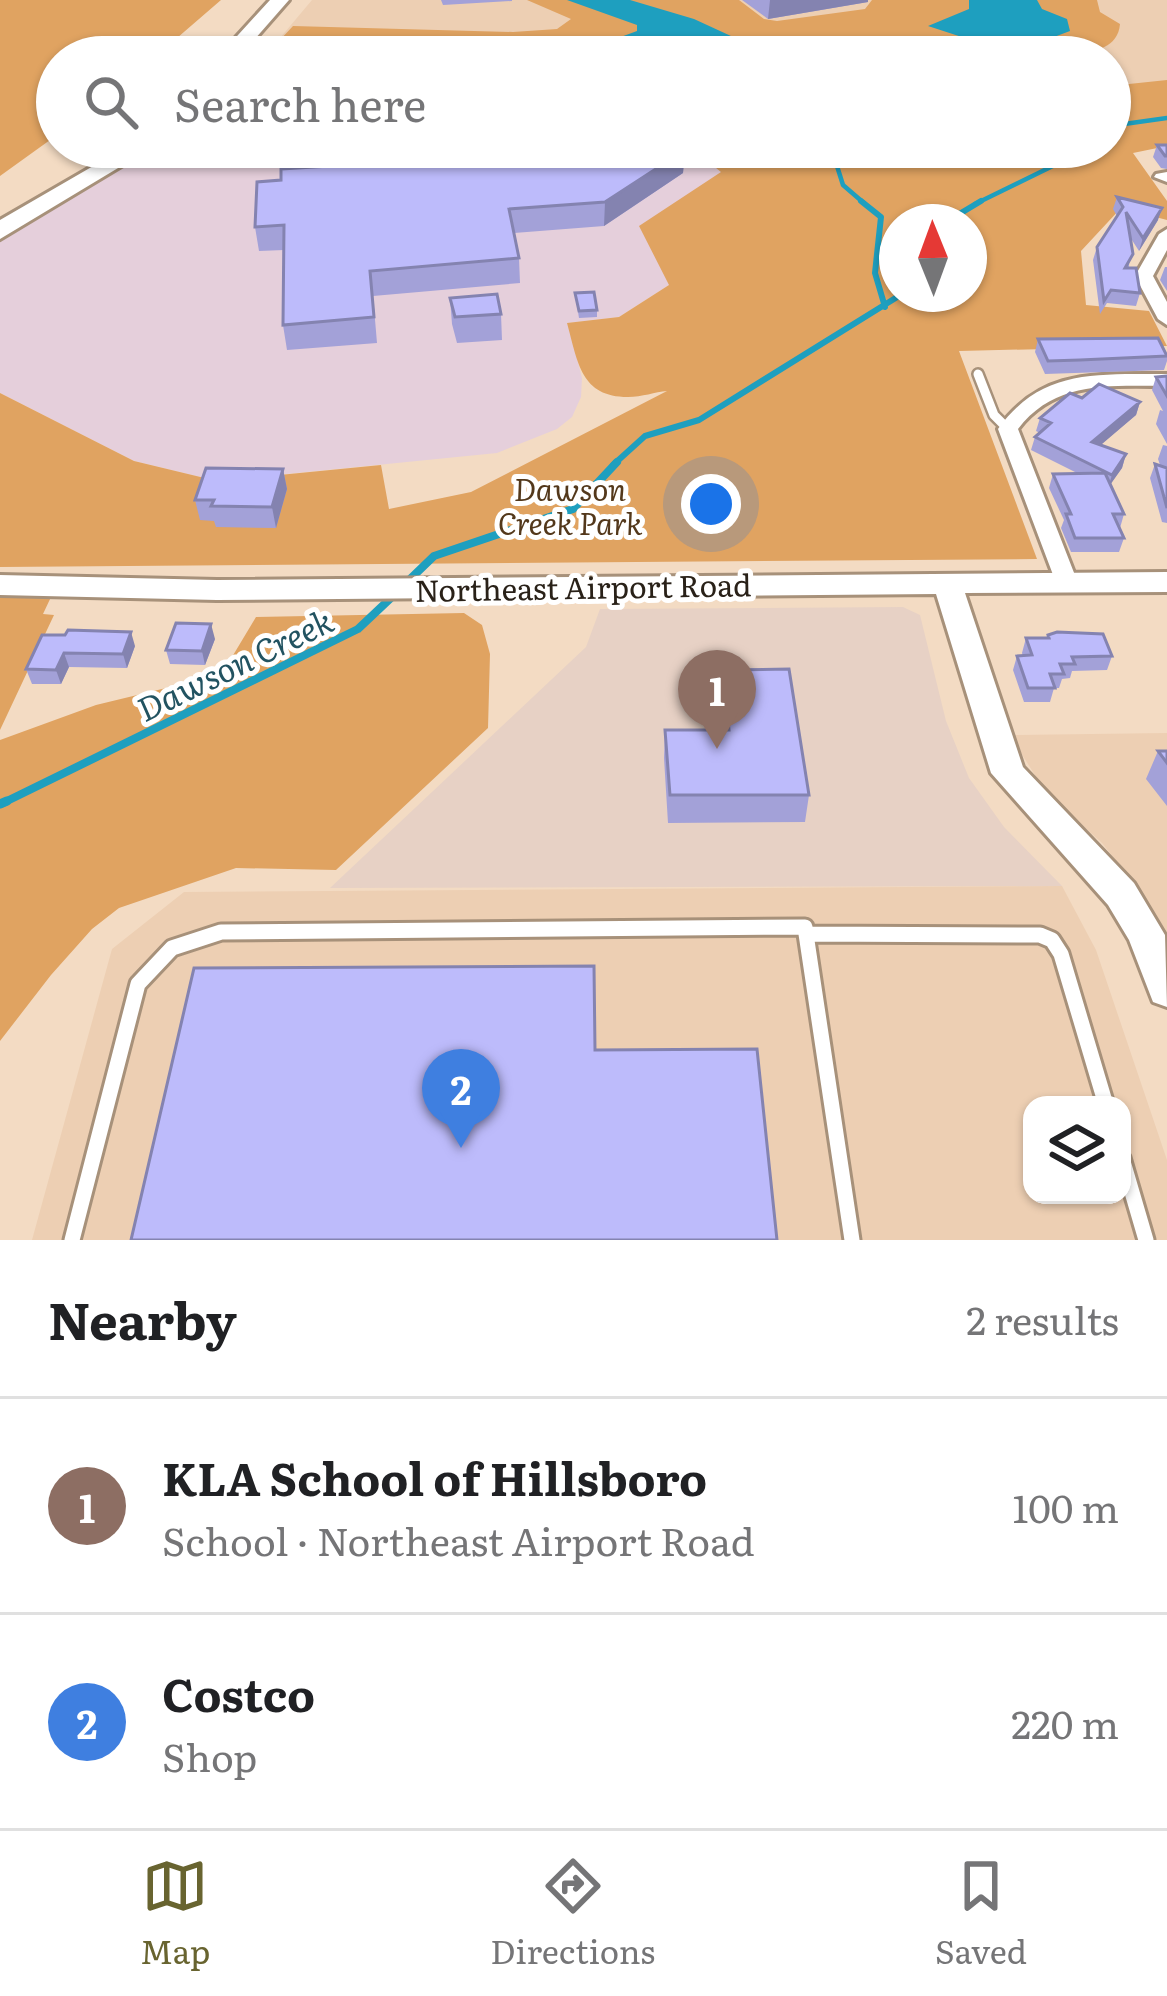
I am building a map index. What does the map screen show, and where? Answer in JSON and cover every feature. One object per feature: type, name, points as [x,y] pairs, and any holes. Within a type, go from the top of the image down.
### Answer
[{"type":"main road","points":[[247,36],[280,0]]},
{"type":"main road","points":[[274,36],[303,2]]},
{"type":"main road","points":[[0,212],[74,168]]},
{"type":"main road","points":[[0,231],[106,168]]},
{"type":"street","points":[[1162,253],[1144,276],[1167,319]]},
{"type":"street","points":[[1066,583],[1008,429],[1013,419],[1060,385],[1167,380]]},
{"type":"street","name":"Northeast Airport Road","points":[[0,585],[370,588],[1167,582]]},
{"type":"street","points":[[946,584],[1008,773],[1121,893],[1146,935],[1167,990]]},
{"type":"lane","points":[[978,374],[994,415],[1008,429]]},
{"type":"lane","points":[[72,1240],[138,984],[150,962],[169,946],[221,932],[805,927],[853,1240]]},
{"type":"lane","points":[[806,934],[1040,935],[1052,940],[1061,954],[1103,1096]]},
{"type":"lane","points":[[1131,1188],[1147,1240]]},
{"type":"shaded area","points":[[312,0],[1167,0],[1167,85],[1131,88],[1131,36],[282,36]]},
{"type":"shaded area","points":[[117,168],[722,171],[669,285],[619,317],[568,323],[582,378],[581,397],[572,417],[557,429],[497,453],[217,481],[134,461],[0,393],[0,239]]},
{"type":"shaded area","points":[[903,607],[920,615],[946,721],[969,778],[1004,827],[1062,886],[330,888],[586,647],[600,609]]},
{"type":"shaded area","points":[[1167,733],[1167,946],[1132,881],[1102,843],[1046,793],[1010,735]]},
{"type":"shaded area","points":[[1062,886],[1096,950],[1167,1160],[1167,1240],[32,1240],[112,949],[184,892]]},
{"type":"green space","points":[[0,0],[221,0],[179,36],[36,36],[36,150],[0,176]]},
{"type":"green space","points":[[527,0],[739,0],[764,19],[777,21],[865,9],[872,0],[1097,0],[1100,12],[1120,24],[1116,36],[284,36],[293,26],[513,32],[557,29],[571,19]]},
{"type":"green space","name":"Dawson Creek Park","points":[[1167,80],[1167,146],[1133,153],[1167,201],[1167,220],[1121,208],[1081,251],[1086,305],[1149,311],[1167,346],[959,351],[1037,559],[0,567],[0,393],[134,461],[217,481],[381,465],[389,509],[471,492],[667,391],[628,397],[600,391],[584,375],[567,323],[619,317],[669,285],[639,226],[721,172],[716,168],[1131,168],[1131,84]]},
{"type":"green space","points":[[0,596],[51,597],[43,614],[54,615],[0,730]]},
{"type":"green space","points":[[464,613],[482,625],[490,654],[488,728],[336,870],[236,868],[119,908],[92,929],[0,1041],[0,740],[96,705],[195,681],[232,657],[256,617]]},
{"type":"water","points":[[567,0],[630,0],[694,19],[731,36],[623,36],[637,31],[637,25]]},
{"type":"water","points":[[969,0],[1037,0],[1042,9],[1067,19],[1070,31],[1057,36],[959,36],[928,26],[969,9]]},
{"type":"building","points":[[657,168],[605,202],[509,209],[519,258],[370,271],[374,317],[283,325],[284,225],[255,227],[257,182],[281,180],[281,169]]},
{"type":"building","points":[[1117,197],[1162,208],[1143,238],[1126,212],[1133,254],[1125,268],[1136,268],[1140,293],[1111,290],[1104,301],[1097,247],[1123,207]]},
{"type":"building","points":[[594,292],[597,310],[579,311],[575,293]]},
{"type":"building","points":[[497,294],[501,314],[455,317],[450,298]]},
{"type":"building","points":[[1158,338],[1167,356],[1048,361],[1038,339]]},
{"type":"building","points":[[1167,376],[1167,396],[1156,377]]},
{"type":"building","points":[[1099,384],[1140,402],[1092,442],[1126,454],[1112,475],[1035,437],[1051,423],[1040,418],[1070,393],[1082,398]]},
{"type":"building","points":[[1155,464],[1167,468],[1167,508]]},
{"type":"building","points":[[206,468],[283,469],[272,507],[211,506],[214,500],[195,500]]},
{"type":"building","points":[[1105,473],[1124,514],[1113,514],[1124,538],[1075,538],[1066,514],[1071,514],[1053,474]]},
{"type":"building","points":[[176,623],[211,624],[202,651],[166,650]]},
{"type":"building","points":[[68,630],[131,632],[123,654],[64,653],[56,670],[26,669],[42,635],[65,635]]},
{"type":"building","points":[[1057,632],[1103,634],[1112,656],[1072,657],[1075,664],[1060,664],[1064,674],[1050,674],[1055,688],[1028,688],[1017,656],[1032,655],[1026,638],[1049,638]]},
{"type":"building","points":[[789,669],[809,795],[670,795],[665,730],[729,730],[723,670]]},
{"type":"building","points":[[594,966],[595,1050],[757,1049],[777,1240],[131,1240],[194,968]]},
{"type":"waterway","name":"Dawson Creek","points":[[1131,123],[1167,118]]},
{"type":"waterway","points":[[838,168],[843,185],[865,204]]},
{"type":"waterway","name":"Dawson Creek","points":[[980,201],[1049,168]]},
{"type":"waterway","points":[[861,201],[879,215]]},
{"type":"waterway","name":"Dawson Creek","points":[[976,204],[980,201]]},
{"type":"waterway","name":"Dawson Creek","points":[[975,204],[980,201]]},
{"type":"waterway","points":[[879,236],[875,273],[879,287]]},
{"type":"waterway","name":"Dawson Creek","points":[[613,465],[645,436],[699,420],[879,308]]},
{"type":"waterway","name":"Dawson Creek","points":[[405,584],[434,556],[573,509],[617,462]]},
{"type":"waterway","name":"Dawson Creek","points":[[1,804],[358,629],[394,595]]},
{"type":"waterway","name":"Dawson Creek","points":[[0,804],[7,801]]},
{"type":"place","name":"KLA School of Hillsboro","points":[[717,749]]},
{"type":"place","name":"Costco","points":[[461,1148]]}]
